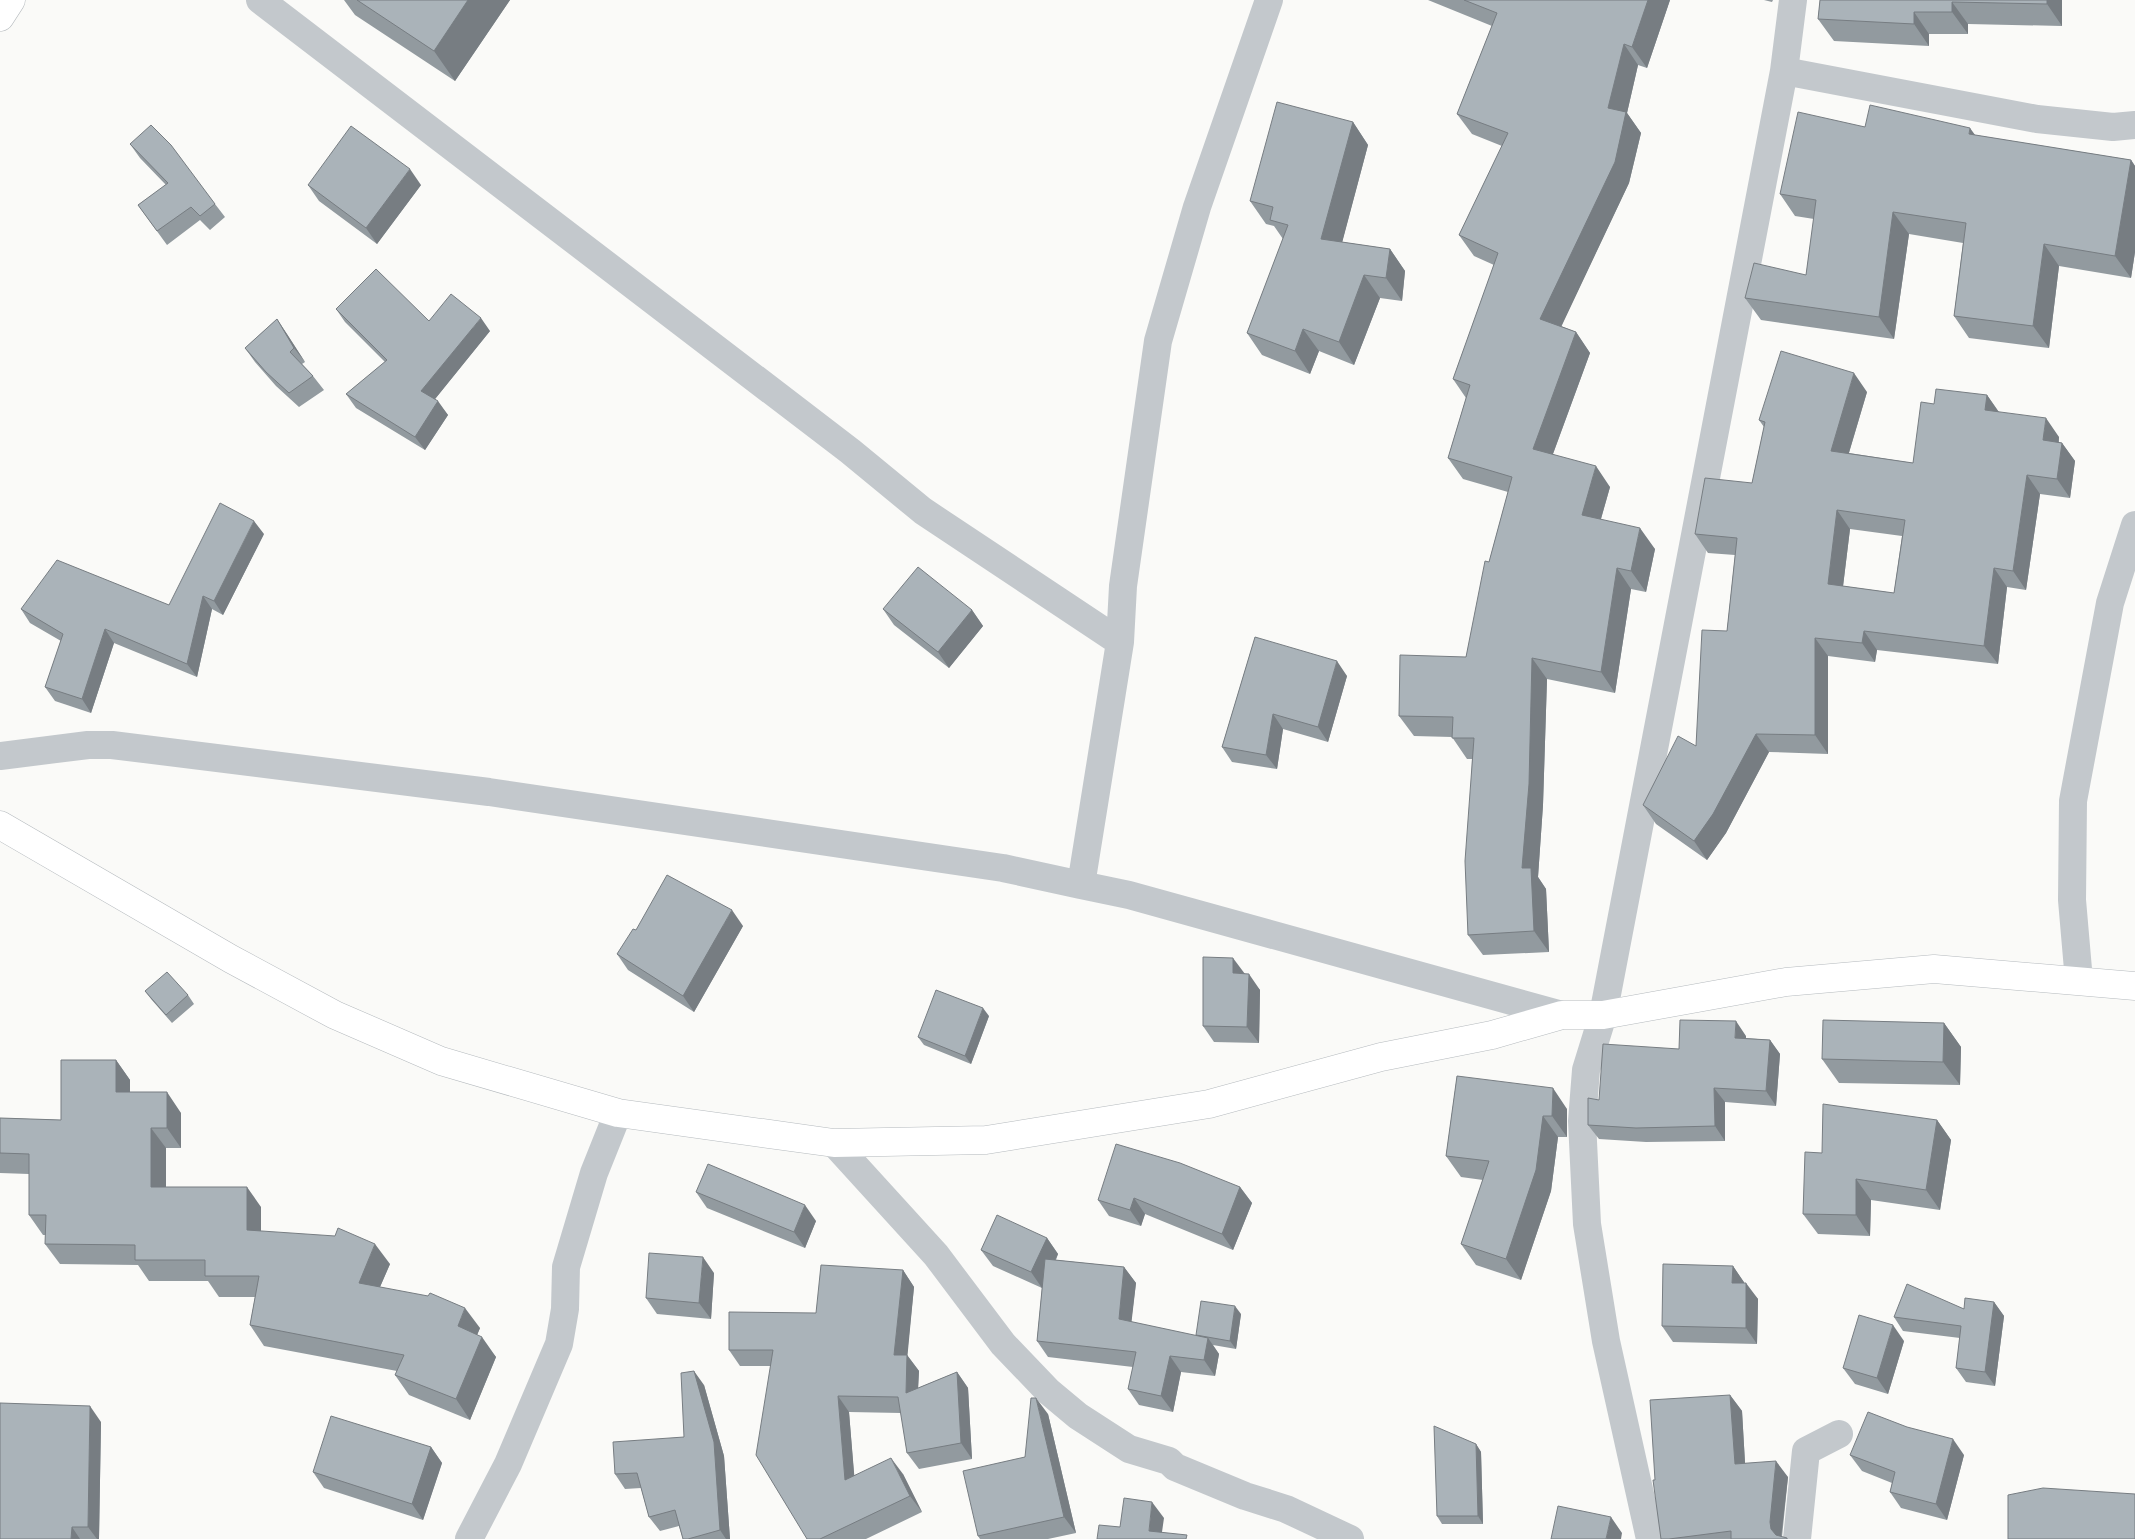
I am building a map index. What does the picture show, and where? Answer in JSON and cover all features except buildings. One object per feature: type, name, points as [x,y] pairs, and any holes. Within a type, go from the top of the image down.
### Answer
[{"type":"main road","points":[[0,17],[11,0]]},
{"type":"main road","points":[[0,825],[231,959],[335,1015],[441,1061],[618,1113],[834,1143],[986,1140],[1209,1104],[1381,1057],[1492,1035],[1562,1015],[1603,1015],[1786,982],[1934,969],[2135,986]]},
{"type":"street","points":[[260,0],[850,451],[923,511],[1120,642]]},
{"type":"street","points":[[1081,885],[1120,642],[1123,586],[1158,341],[1197,207],[1269,0]]},
{"type":"street","points":[[1650,1539],[1606,1341],[1587,1224],[1582,1121],[1586,1070],[1603,1015],[1784,71],[1793,0]]},
{"type":"street","points":[[1784,71],[2037,119],[2113,127],[2135,125]]},
{"type":"street","points":[[2078,981],[2072,900],[2074,801],[2110,603],[2135,525]]},
{"type":"street","points":[[0,756],[88,745],[112,745],[498,794],[1003,868],[1129,895],[1562,1015]]},
{"type":"street","points":[[469,1539],[508,1464],[559,1344],[565,1309],[566,1268],[594,1173],[618,1113]]},
{"type":"street","points":[[834,1143],[936,1255],[1003,1344],[1048,1390],[1078,1416],[1129,1449],[1169,1461],[1175,1467],[1245,1496],[1286,1508],[1350,1539]]},
{"type":"street","points":[[1797,1539],[1806,1451],[1839,1434]]}]
